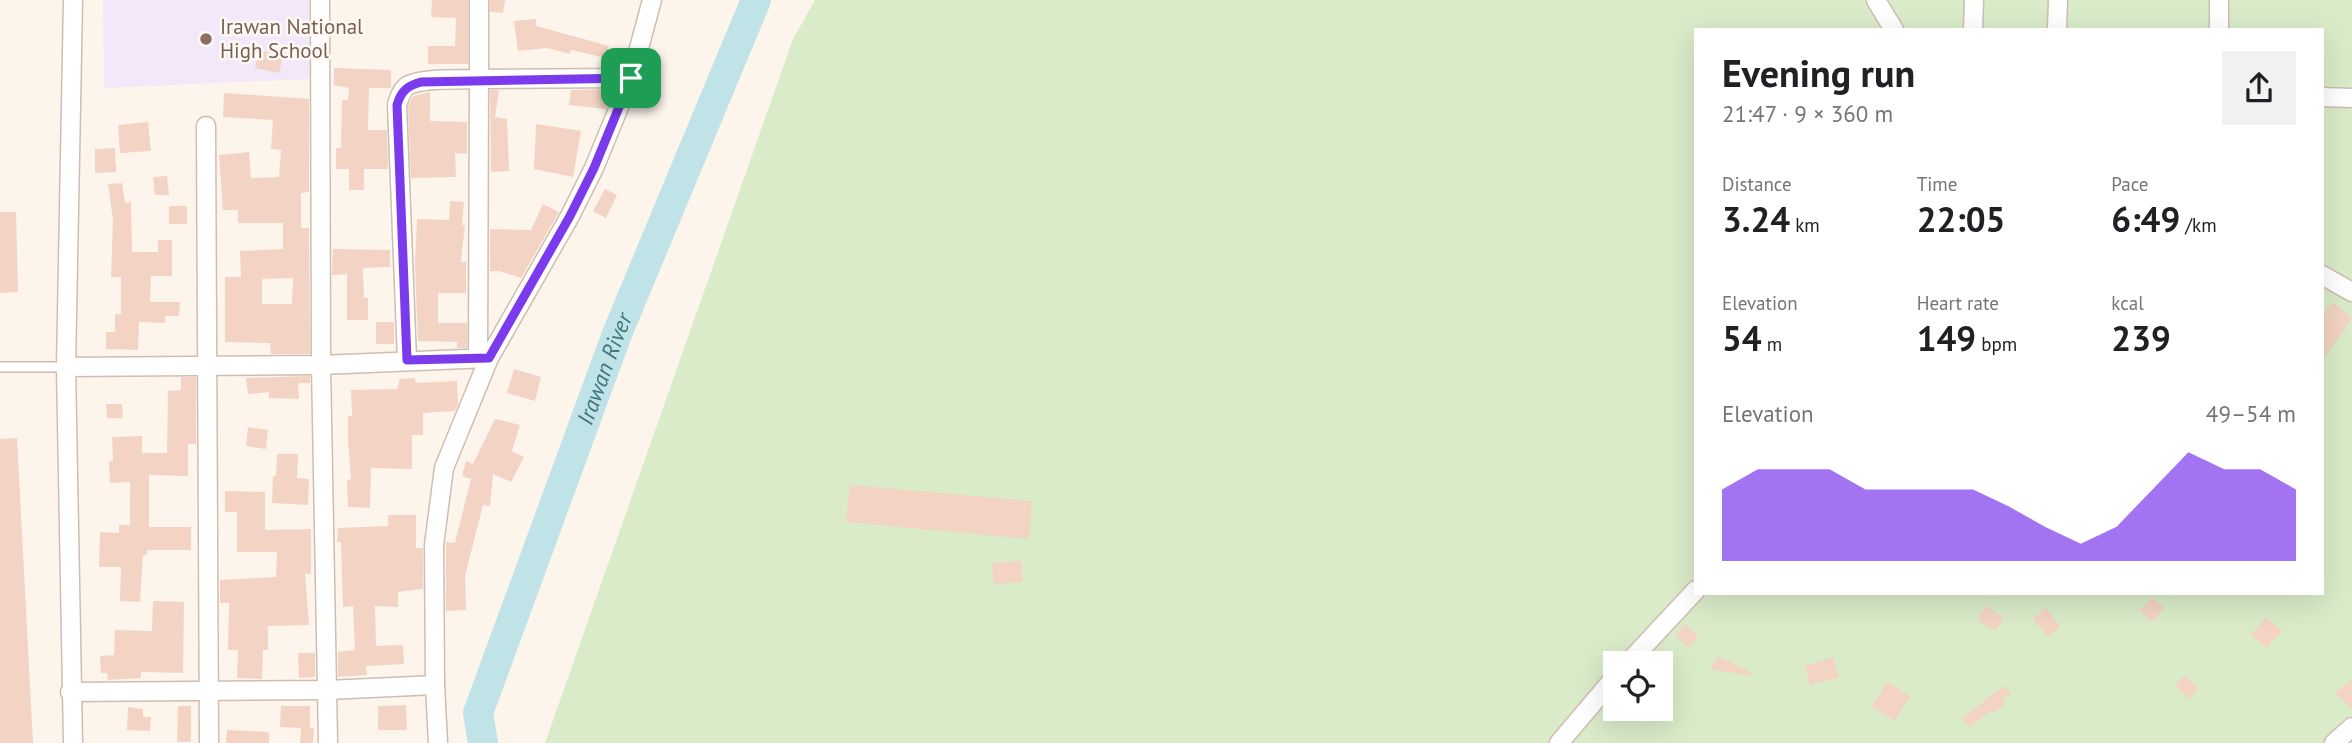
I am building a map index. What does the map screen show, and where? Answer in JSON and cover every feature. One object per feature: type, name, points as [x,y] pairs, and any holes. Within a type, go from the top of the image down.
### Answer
[{"type":"street","points":[[73,0],[66,367],[73,743]]},
{"type":"street","points":[[320,0],[321,365],[328,743]]},
{"type":"street","points":[[479,0],[483,358]]},
{"type":"street","points":[[438,743],[434,545],[444,468],[483,358],[570,216],[594,168],[631,78],[652,0]]},
{"type":"street","points":[[1876,0],[1893,28]]},
{"type":"street","points":[[1893,0],[1893,28]]},
{"type":"street","points":[[1973,28],[1974,0]]},
{"type":"street","points":[[2057,0],[2057,28]]},
{"type":"street","points":[[2219,28],[2220,0]]},
{"type":"street","points":[[407,360],[397,105],[400,94],[408,86],[421,82],[631,78]]},
{"type":"street","points":[[2324,97],[2352,98]]},
{"type":"street","points":[[206,126],[209,743]]},
{"type":"street","points":[[2324,276],[2352,292]]},
{"type":"street","points":[[66,367],[321,365],[483,358]]},
{"type":"street","points":[[1639,651],[1694,592]]},
{"type":"street","points":[[70,692],[328,690],[435,685]]},
{"type":"street","points":[[1559,743],[1603,691]]},
{"type":"street","points":[[2334,743],[2352,727]]},
{"type":"lane","points":[[0,367],[66,367]]},
{"type":"shaded area","name":"Irawan National High School","points":[[103,0],[309,0],[310,79],[104,88]]},
{"type":"green space","points":[[815,0],[2352,0],[2352,743],[545,743],[793,39]]},
{"type":"building","points":[[432,0],[468,0],[468,64],[428,64],[428,46],[455,46],[456,18],[431,17]]},
{"type":"building","points":[[490,0],[505,0],[503,13],[490,12]]},
{"type":"building","points":[[536,19],[536,26],[609,46],[606,58],[547,48],[518,51],[514,21]]},
{"type":"building","points":[[259,50],[283,55],[279,73],[255,68]]},
{"type":"building","points":[[334,68],[391,70],[391,88],[369,88],[368,130],[387,130],[388,169],[364,169],[364,190],[349,190],[349,169],[336,169],[336,148],[341,148],[342,100],[348,100],[349,88],[334,85]]},
{"type":"building","points":[[614,89],[606,109],[569,105],[571,90]]},
{"type":"building","points":[[490,90],[499,90],[495,117],[507,119],[509,171],[491,172]]},
{"type":"building","points":[[430,92],[430,121],[467,122],[467,154],[455,153],[456,177],[411,178],[408,106],[413,96]]},
{"type":"building","points":[[224,93],[309,99],[309,192],[301,193],[301,228],[309,228],[310,354],[271,354],[270,343],[225,342],[225,277],[241,277],[240,251],[283,249],[283,223],[238,223],[238,210],[223,210],[219,155],[249,152],[251,178],[279,177],[281,150],[271,149],[273,120],[223,117]],"holes":[[[293,278],[292,304],[262,304],[262,279]]]},
{"type":"building","points":[[148,122],[151,151],[120,153],[118,125]]},
{"type":"building","points":[[536,124],[581,131],[573,177],[534,169]]},
{"type":"building","points":[[115,148],[116,172],[95,173],[95,149]]},
{"type":"building","points":[[167,176],[169,195],[155,195],[153,177]]},
{"type":"building","points":[[122,183],[125,203],[131,202],[132,252],[158,252],[158,240],[172,240],[172,276],[151,276],[150,302],[180,302],[179,316],[165,316],[165,323],[139,322],[138,350],[106,349],[106,332],[115,332],[115,314],[121,314],[121,277],[111,277],[113,220],[108,184]]},
{"type":"building","points":[[605,189],[617,195],[606,218],[593,211]]},
{"type":"building","points":[[450,201],[464,202],[462,225],[465,225],[461,262],[466,262],[466,293],[438,293],[438,323],[467,323],[467,348],[457,348],[457,342],[418,341],[415,266],[417,219],[449,220]]},
{"type":"building","points":[[543,204],[559,212],[521,278],[490,271],[490,229],[531,230]]},
{"type":"building","points":[[169,206],[187,206],[187,224],[169,224]]},
{"type":"building","points":[[0,212],[16,212],[18,292],[0,293]]},
{"type":"building","points":[[333,249],[390,250],[390,267],[363,268],[364,298],[368,298],[368,320],[347,320],[347,274],[332,275]]},
{"type":"building","points":[[2333,302],[2352,318],[2324,359],[2324,313]]},
{"type":"building","points":[[376,322],[394,322],[394,344],[376,344]]},
{"type":"building","points":[[514,369],[541,377],[535,401],[507,393]]},
{"type":"building","points":[[310,376],[310,383],[298,383],[299,399],[269,398],[269,392],[248,394],[246,378]]},
{"type":"building","points":[[181,377],[196,377],[196,444],[188,444],[188,476],[149,475],[149,527],[191,527],[191,550],[147,550],[147,555],[143,555],[140,602],[120,601],[121,567],[99,567],[100,532],[119,533],[119,525],[130,525],[130,482],[110,483],[112,437],[142,436],[142,453],[167,453],[168,391],[181,390]]},
{"type":"building","points":[[415,378],[416,383],[457,381],[458,404],[455,411],[423,413],[423,435],[412,435],[412,469],[371,468],[370,508],[348,507],[347,480],[351,479],[348,416],[352,416],[351,390],[397,389],[400,379]]},
{"type":"building","points":[[106,404],[122,404],[123,418],[107,418]]},
{"type":"building","points":[[495,419],[520,425],[512,451],[524,457],[511,482],[493,474],[490,506],[483,505],[465,576],[466,610],[446,611],[446,542],[455,543],[471,479],[462,476],[466,461],[473,464]]},
{"type":"building","points":[[248,427],[268,430],[266,449],[246,446]]},
{"type":"building","points":[[17,438],[33,743],[0,743],[0,439]]},
{"type":"building","points":[[277,454],[298,454],[297,478],[309,479],[308,505],[272,503]]},
{"type":"building","points":[[850,485],[1032,501],[1029,539],[846,522]]},
{"type":"building","points":[[225,491],[265,492],[265,530],[311,529],[311,574],[305,574],[309,625],[268,626],[268,650],[263,650],[262,679],[237,678],[238,650],[228,650],[229,603],[220,603],[220,580],[276,577],[277,552],[237,552],[237,512],[225,512]]},
{"type":"building","points":[[388,515],[416,515],[416,548],[423,548],[423,589],[398,592],[398,607],[375,606],[376,646],[403,645],[404,664],[366,666],[367,675],[338,677],[338,652],[355,650],[353,606],[343,607],[341,542],[337,542],[338,528],[388,526]]},
{"type":"building","points":[[1021,561],[1023,582],[993,584],[992,563]]},
{"type":"building","points":[[2152,597],[2164,608],[2152,622],[2140,611]]},
{"type":"building","points":[[153,601],[184,602],[183,673],[141,672],[141,678],[108,680],[107,673],[101,673],[100,656],[114,655],[115,630],[152,631]]},
{"type":"building","points":[[1986,606],[2004,618],[1995,631],[1977,620]]},
{"type":"building","points":[[2046,608],[2060,627],[2048,637],[2033,619]]},
{"type":"building","points":[[2266,617],[2282,631],[2267,648],[2251,635]]},
{"type":"building","points":[[1686,624],[1698,637],[1688,648],[1675,635]]},
{"type":"building","points":[[298,653],[315,653],[315,677],[299,678]]},
{"type":"building","points":[[1718,656],[1752,673],[1751,676],[1710,669]]},
{"type":"building","points":[[1833,657],[1839,677],[1810,685],[1805,666]]},
{"type":"building","points":[[2185,675],[2198,689],[2189,699],[2175,685]]},
{"type":"building","points":[[2352,679],[2352,709],[2335,693]]},
{"type":"building","points":[[1887,682],[1910,696],[1895,721],[1872,707]]},
{"type":"building","points":[[2004,686],[2011,694],[2003,700],[2005,704],[1992,714],[1990,711],[1970,728],[1962,718]]},
{"type":"building","points":[[406,705],[407,730],[378,730],[378,706]]},
{"type":"building","points":[[178,706],[191,706],[191,742],[177,742]]},
{"type":"building","points":[[281,706],[310,706],[310,728],[314,728],[313,743],[300,743],[301,728],[280,727]]},
{"type":"building","points":[[128,707],[143,709],[143,717],[151,717],[150,731],[127,730]]},
{"type":"building","points":[[227,730],[269,732],[269,743],[226,743]]},
{"type":"waterway","name":"Irawan River","points":[[483,743],[478,713],[617,334],[756,0]]},
{"type":"place","name":"Irawan National High School","points":[[206,39]]},
{"type":"route","points":[[631,78],[594,168],[570,216],[489,358],[407,360],[397,105],[400,94],[408,86],[421,82],[631,78]]}]
